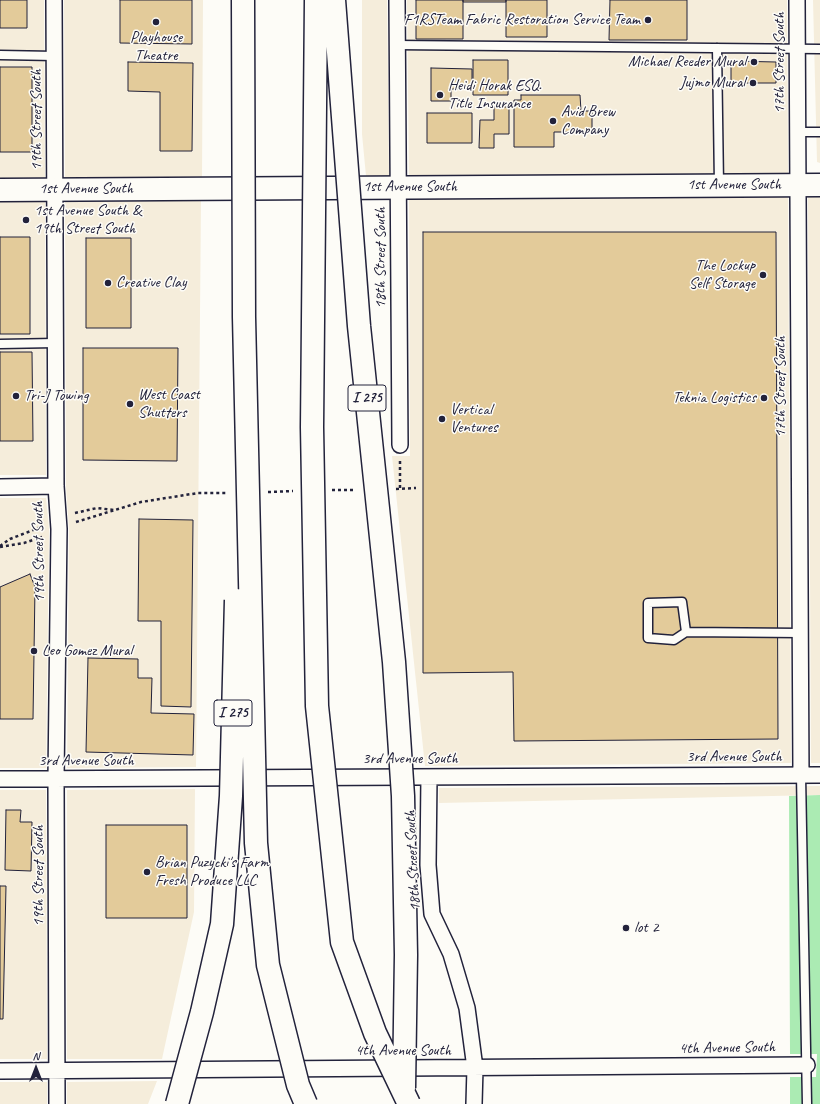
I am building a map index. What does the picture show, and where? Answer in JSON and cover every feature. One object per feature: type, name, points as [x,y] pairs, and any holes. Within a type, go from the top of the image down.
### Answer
[{"type":"main road","name":"I 275","points":[[177,1104],[202,1012],[222,924],[231,796],[244,316],[243,0]]},
{"type":"main road","points":[[316,0],[312,427],[317,706],[342,942],[375,1033],[409,1104]]},
{"type":"main road","name":"I 275","points":[[334,0],[359,326],[394,662],[403,796],[406,955],[404,1104]]},
{"type":"main road","name":"1st Avenue South","points":[[0,190],[820,185]]},
{"type":"main road","points":[[244,316],[256,843],[268,965],[298,1085],[306,1104]]},
{"type":"street","name":"19th Street South","points":[[54,0],[56,486],[59,529],[56,779],[57,1104]]},
{"type":"street","name":"18th Street South","points":[[397,0],[396,45],[399,187],[400,445]]},
{"type":"street","name":"17th Street South","points":[[797,0],[801,775]]},
{"type":"street","points":[[0,486],[56,486]]},
{"type":"street","name":"3rd Avenue South","points":[[0,779],[820,775]]},
{"type":"street","name":"18th Street South","points":[[428,777],[428,865],[432,914],[451,954],[467,1008],[475,1068],[474,1104]]},
{"type":"street","name":"4th Avenue South","points":[[0,1071],[807,1065]]},
{"type":"lane","points":[[396,45],[820,49]]},
{"type":"lane","points":[[717,48],[719,185]]},
{"type":"lane","points":[[0,55],[54,56]]},
{"type":"lane","points":[[798,132],[820,132]]},
{"type":"lane","points":[[0,344],[55,343]]},
{"type":"lane","points":[[686,632],[682,602],[648,603],[648,638],[674,640],[686,632],[801,633]]},
{"type":"lane","points":[[801,775],[807,1104]]},
{"type":"path","points":[[400,445],[400,489]]},
{"type":"path","points":[[73,513],[93,508],[114,510],[76,522]]},
{"type":"path","points":[[0,546],[10,539],[39,528]]},
{"type":"path","points":[[0,546],[24,543],[42,537]]},
{"type":"shaded area","points":[[0,0],[44,0],[45,178],[0,178]]},
{"type":"shaded area","points":[[64,0],[203,0],[202,177],[65,178]]},
{"type":"shaded area","points":[[362,0],[387,0],[389,176],[366,176],[362,134]]},
{"type":"shaded area","points":[[407,0],[787,0],[788,174],[409,176]]},
{"type":"shaded area","points":[[813,0],[820,0],[820,163],[817,162]]},
{"type":"shaded area","points":[[788,196],[791,763],[425,766],[392,456],[410,456],[409,199]]},
{"type":"shaded area","points":[[808,196],[820,196],[820,763],[811,763]]},
{"type":"shaded area","points":[[65,200],[201,200],[196,767],[67,768],[69,529],[66,486]]},
{"type":"shaded area","points":[[0,201],[45,201],[46,475],[0,475]]},
{"type":"shaded area","points":[[0,498],[46,498],[49,529],[46,768],[0,768]]},
{"type":"shaded area","points":[[820,786],[820,795],[439,803],[439,788]]},
{"type":"shaded area","points":[[195,789],[194,912],[162,1059],[67,1059],[67,790]]},
{"type":"shaded area","points":[[0,790],[46,790],[47,1059],[0,1059]]},
{"type":"shaded area","points":[[157,1081],[148,1104],[67,1104],[67,1082]]},
{"type":"shaded area","points":[[0,1082],[47,1082],[47,1104],[0,1104]]},
{"type":"green space","points":[[820,795],[820,1104],[790,1104],[790,1077],[816,1077],[817,1054],[790,1054],[789,796]]},
{"type":"building","points":[[0,0],[27,0],[27,28],[0,28]]},
{"type":"building","name":"Playhouse Theatre","points":[[120,0],[192,0],[192,44],[120,43]]},
{"type":"building","points":[[416,0],[463,0],[463,39],[416,39]]},
{"type":"building","points":[[463,0],[506,0],[506,2],[463,2]]},
{"type":"building","points":[[506,0],[547,0],[547,37],[506,37]]},
{"type":"building","name":"F1RSTeam Fabric Restoration Service Team","points":[[610,0],[687,0],[687,40],[609,40]]},
{"type":"building","points":[[473,60],[508,60],[508,95],[473,95]]},
{"type":"building","points":[[731,61],[776,62],[776,83],[731,83]]},
{"type":"building","points":[[128,62],[193,63],[192,151],[160,151],[160,92],[128,91]]},
{"type":"building","points":[[0,67],[32,67],[32,152],[0,152]]},
{"type":"building","points":[[431,68],[472,69],[472,89],[451,89],[451,101],[431,101]]},
{"type":"building","name":"Avid Brew Company","points":[[521,95],[580,95],[581,111],[592,111],[592,132],[554,132],[554,147],[514,147],[514,100],[521,100]]},
{"type":"building","points":[[494,107],[509,107],[509,134],[494,134],[494,148],[479,148],[480,120],[494,120]]},
{"type":"building","points":[[427,113],[472,113],[472,143],[427,143]]},
{"type":"building","points":[[423,232],[776,232],[778,739],[514,741],[513,672],[423,673]]},
{"type":"building","points":[[0,237],[30,237],[30,334],[0,334]]},
{"type":"building","name":"Creative Clay","points":[[86,238],[131,238],[131,328],[86,328]]},
{"type":"building","name":"West Coast Shutters","points":[[83,348],[178,348],[177,461],[83,460]]},
{"type":"building","name":"Tri-J Towing","points":[[0,352],[32,352],[33,441],[0,441]]},
{"type":"building","points":[[139,519],[193,520],[191,707],[161,706],[161,621],[138,621]]},
{"type":"building","points":[[30,574],[35,587],[33,719],[0,719],[0,587]]},
{"type":"building","points":[[88,658],[138,659],[138,678],[152,678],[151,713],[194,714],[193,755],[86,752]]},
{"type":"building","points":[[6,810],[21,810],[20,822],[32,822],[31,871],[5,870]]},
{"type":"building","name":"Brian Puzycki's Farm Fresh Produce LLC","points":[[106,825],[187,825],[187,918],[106,918]]},
{"type":"building","points":[[0,886],[6,886],[3,1019],[0,1019]]},
{"type":"place","name":"F1RSTeam Fabric Restoration Service Team","points":[[648,20]]},
{"type":"place","name":"Playhouse Theatre","points":[[156,22]]},
{"type":"place","name":"Michael Reeder Mural","points":[[754,62]]},
{"type":"place","name":"Jujmo Mural","points":[[753,83]]},
{"type":"place","name":"Heidi Horak ESQ. Title Insurance","points":[[440,95]]},
{"type":"place","name":"Avid Brew Company","points":[[553,121]]},
{"type":"place","name":"1st Avenue South & 19th Street South","points":[[26,220]]},
{"type":"place","name":"The Lockup Self Storage","points":[[763,275]]},
{"type":"place","name":"Creative Clay","points":[[108,283]]},
{"type":"place","name":"Tri-J Towing","points":[[16,396]]},
{"type":"place","name":"Teknia Logistics","points":[[764,398]]},
{"type":"place","name":"West Coast Shutters","points":[[130,404]]},
{"type":"place","name":"Vertical Ventures","points":[[442,419]]},
{"type":"place","name":"Leo Gomez Mural","points":[[34,651]]},
{"type":"place","name":"Brian Puzycki's Farm Fresh Produce LLC","points":[[147,872]]},
{"type":"place","name":"lot 2","points":[[626,928]]}]
